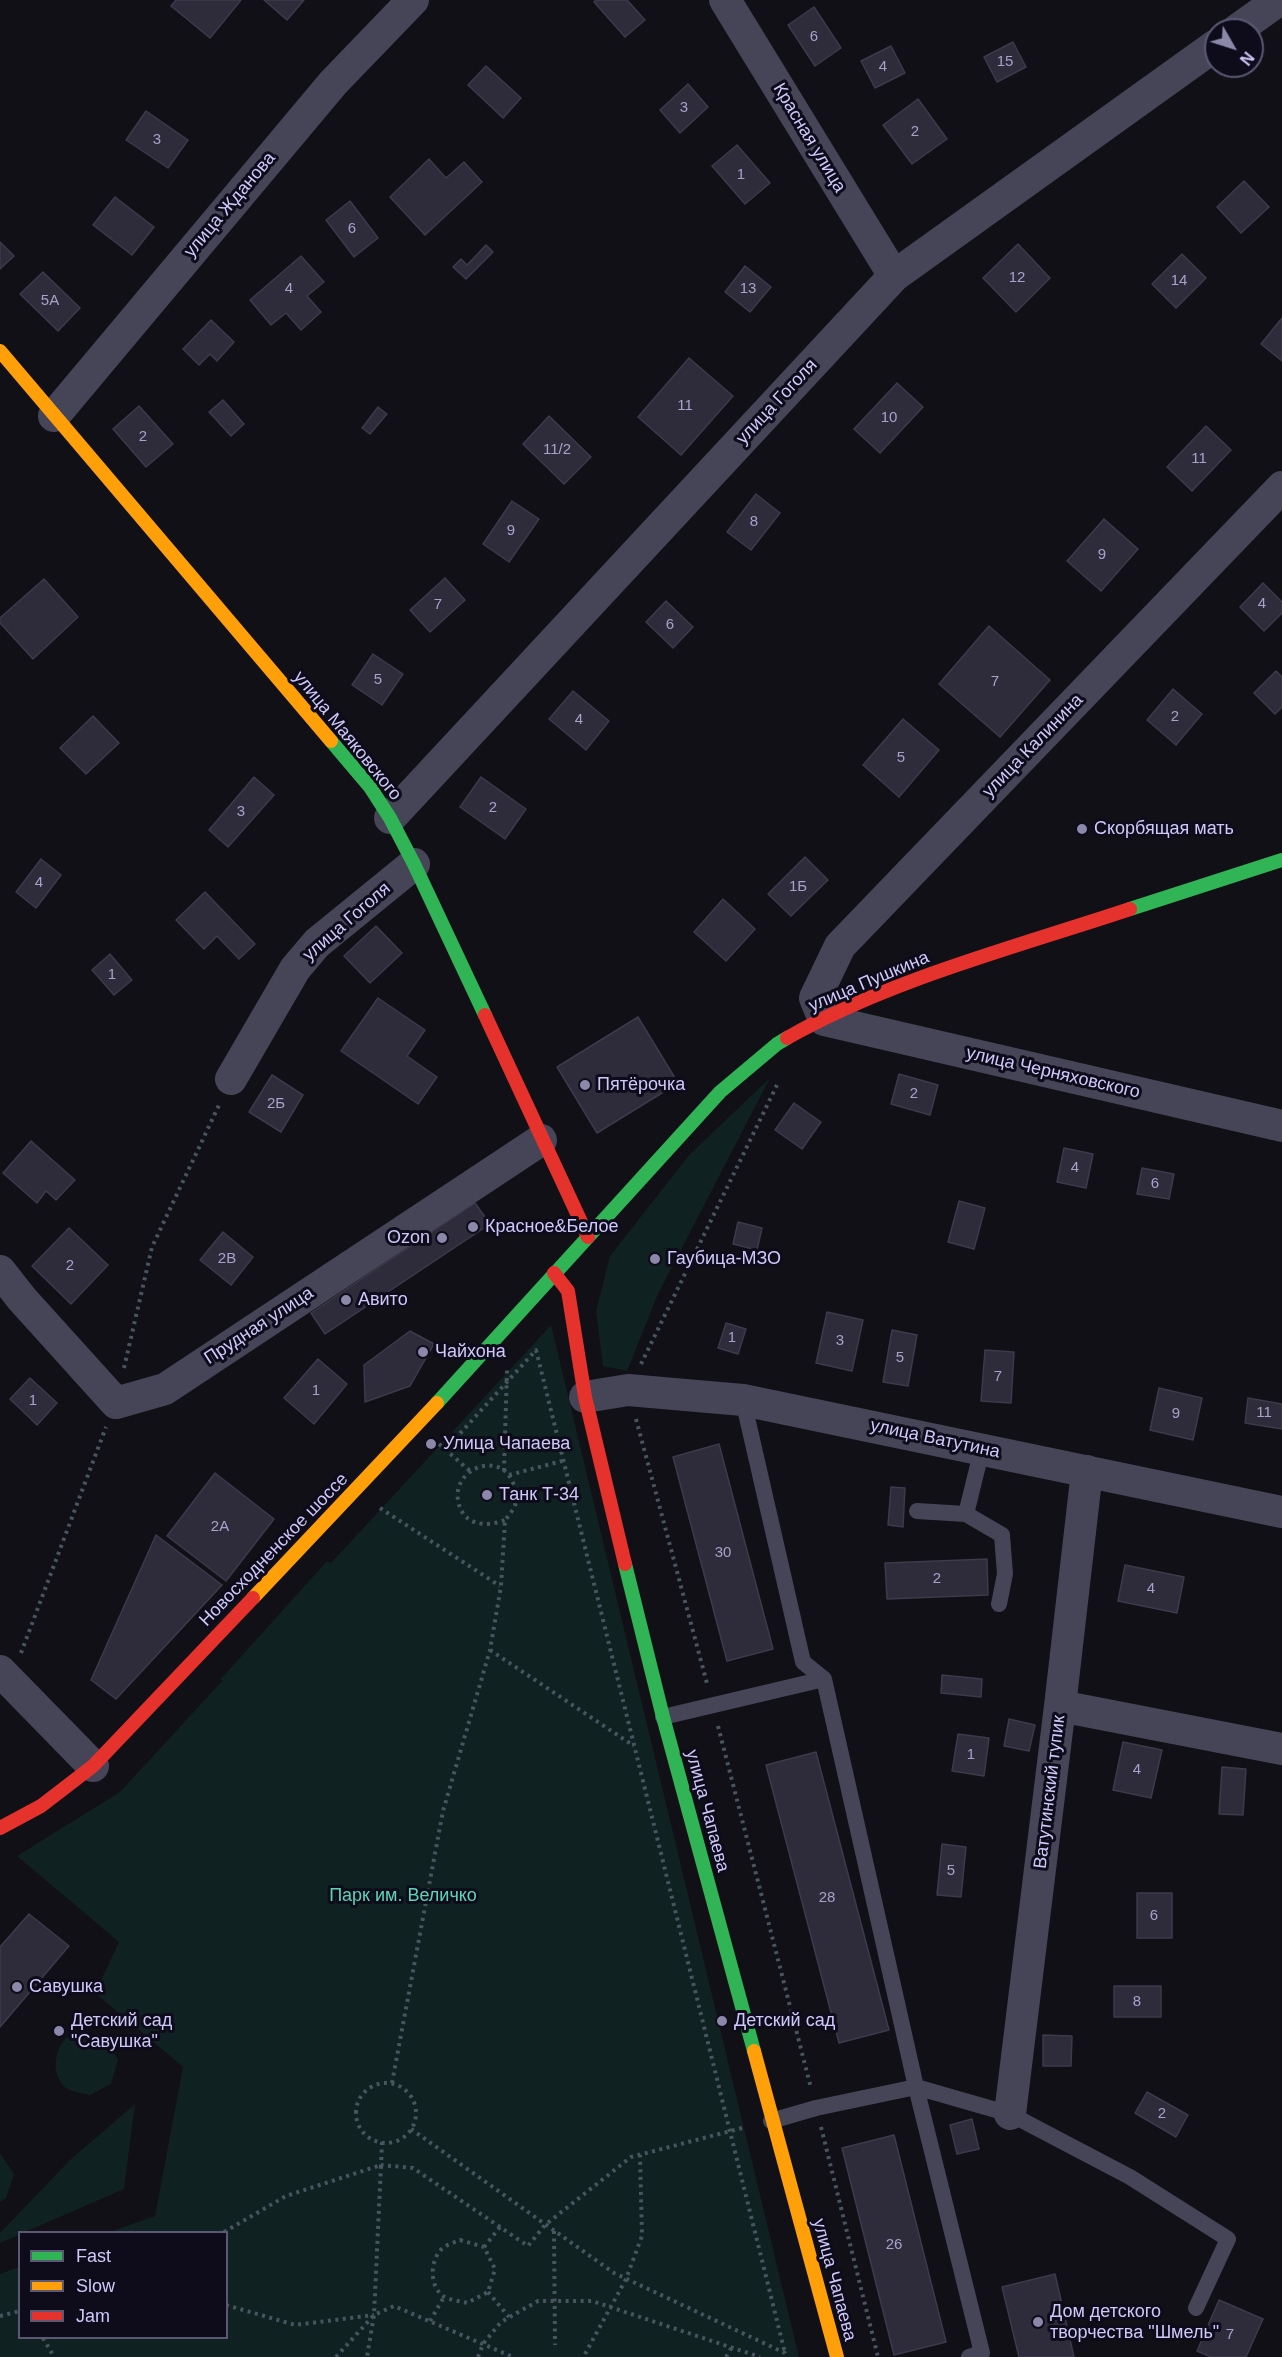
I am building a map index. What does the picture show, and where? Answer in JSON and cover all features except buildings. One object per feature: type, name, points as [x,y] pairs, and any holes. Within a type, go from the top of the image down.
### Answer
[{"type":"street","name":"улица Жданова","points":[[54,416],[333,83],[413,0]]},
{"type":"street","name":"Красная улица","points":[[725,0],[894,276]]},
{"type":"street","points":[[1254,18],[1277,1]]},
{"type":"street","name":"улица Гоголя","points":[[390,818],[894,276],[1204,54]]},
{"type":"street","name":"улица Маяковского","points":[[0,351],[370,787],[390,818],[414,864],[588,1237]]},
{"type":"street","name":"улица Калинина","points":[[824,1020],[815,998],[840,946],[1282,488]]},
{"type":"street","name":"улица Пушкина","points":[[554,1273],[720,1092],[777,1044],[888,991],[954,966],[1282,860]]},
{"type":"street","name":"улица Гоголя","points":[[231,1079],[302,960],[317,943],[414,864]]},
{"type":"street","name":"улица Черняховского","points":[[824,1020],[1282,1126]]},
{"type":"street","name":"Прудная улица","points":[[0,1272],[116,1403],[165,1389],[541,1140]]},
{"type":"street","name":"Новосходненское шоссе","points":[[0,1828],[41,1806],[93,1766],[392,1452],[554,1273]]},
{"type":"street","name":"улица Чапаева","points":[[554,1273],[568,1291],[585,1397],[663,1717],[837,2357]]},
{"type":"street","name":"улица Ватутина","points":[[585,1397],[628,1390],[743,1400],[1282,1512]]},
{"type":"street","name":"Ватутинский тупик","points":[[1010,2114],[1087,1471]]},
{"type":"street","points":[[0,1671],[93,1766]]},
{"type":"street","points":[[1060,1706],[1282,1749]]},
{"type":"lane","points":[[743,1400],[803,1662],[824,1680],[916,2087],[982,2353],[969,2357]]},
{"type":"lane","points":[[966,1514],[982,1449]]},
{"type":"lane","points":[[917,1511],[966,1514],[1002,1536],[1005,1574],[999,1604]]},
{"type":"lane","points":[[663,1717],[824,1680]]},
{"type":"lane","points":[[771,2121],[816,2108],[916,2087],[1010,2114],[1130,2177],[1228,2239],[1196,2308]]},
{"type":"path","points":[[780,1078],[628,1390],[713,1705],[878,2357]]},
{"type":"path","points":[[504,1328],[508,1356],[504,1471]]},
{"type":"path","points":[[446,1450],[536,1350],[785,2355]]},
{"type":"path","points":[[438,1443],[470,1471]]},
{"type":"path","points":[[509,1475],[598,1452]]},
{"type":"path","points":[[480,1467],[494,1467],[504,1471],[509,1475],[517,1491],[512,1512],[504,1520],[493,1525],[473,1522],[465,1516],[457,1497],[463,1478],[470,1471],[480,1467]]},
{"type":"path","points":[[370,1501],[501,1586]]},
{"type":"path","points":[[392,2083],[443,1811],[490,1650],[501,1586],[504,1520]]},
{"type":"path","points":[[490,1650],[635,1747]]},
{"type":"path","points":[[392,2083],[403,2088],[412,2098],[415,2108],[415,2118],[411,2129],[404,2137],[392,2142],[372,2139],[364,2133],[356,2114],[357,2104],[369,2088],[379,2084],[392,2083]]},
{"type":"path","points":[[226,2231],[286,2196],[381,2165],[412,2168],[528,2246],[545,2225],[631,2157],[771,2121]]},
{"type":"path","points":[[411,2129],[614,2273],[785,2355]]},
{"type":"path","points":[[367,2357],[374,2314],[382,2142]]},
{"type":"path","points":[[585,2354],[626,2279],[642,2236],[640,2155]]},
{"type":"path","points":[[484,2247],[500,2227]]},
{"type":"path","points":[[554,2231],[555,2345]]},
{"type":"path","points":[[460,2240],[484,2247],[495,2269],[488,2292],[467,2303],[444,2297],[432,2275],[439,2252],[448,2244],[460,2240]]},
{"type":"path","points":[[488,2292],[509,2317]]},
{"type":"path","points":[[430,2321],[444,2297]]},
{"type":"path","points":[[478,2357],[483,2344],[501,2322],[538,2301],[592,2301],[760,2357]]},
{"type":"path","points":[[228,2306],[295,2325],[374,2314],[394,2306],[513,2357]]},
{"type":"path","points":[[0,2316],[18,2312]]},
{"type":"path","points":[[336,2357],[374,2314]]},
{"type":"path","points":[[44,2339],[54,2357]]},
{"type":"path","points":[[726,2357],[732,2347]]},
{"type":"green space","points":[[770,1078],[658,1294],[627,1371],[603,1366],[596,1311],[610,1256],[690,1154]]},
{"type":"green space","name":"Парк им. Величко","points":[[551,1325],[799,2357],[0,2357],[0,2274],[18,2267],[18,2339],[228,2339],[228,2231],[113,2231],[155,2216],[183,2067],[95,1993],[119,1942],[17,1856],[120,1792],[223,1680],[220,1680],[327,1561],[331,1563]]},
{"type":"green space","points":[[83,2032],[106,2039],[118,2060],[111,2084],[90,2095],[66,2088],[59,2079],[56,2067],[57,2054],[64,2041]]},
{"type":"green space","points":[[135,2104],[124,2189],[27,2231],[18,2231],[18,2235],[0,2243],[0,2233],[70,2160]]},
{"type":"green space","points":[[0,2153],[14,2174],[6,2198],[0,2202]]},
{"type":"traffic: fast","points":[[331,741],[370,787],[390,818],[485,1015]]},
{"type":"traffic: fast","points":[[1130,909],[1282,860]]},
{"type":"traffic: fast","points":[[437,1403],[720,1092],[787,1038]]},
{"type":"traffic: fast","points":[[625,1564],[663,1717],[754,2051]]},
{"type":"traffic: slow","points":[[0,351],[331,741]]},
{"type":"traffic: slow","points":[[253,1598],[437,1403]]},
{"type":"traffic: slow","points":[[754,2051],[837,2357]]},
{"type":"traffic: jam","points":[[787,1038],[826,1017],[911,981],[1130,909]]},
{"type":"traffic: jam","points":[[485,1015],[588,1237]]},
{"type":"traffic: jam","points":[[554,1273],[568,1291],[585,1397],[625,1564]]},
{"type":"traffic: jam","points":[[0,1828],[41,1806],[93,1766],[253,1598]]},
{"type":"place","name":"Скорбящая мать","points":[[1082,829]]},
{"type":"place","name":"Пятёрочка","points":[[585,1085]]},
{"type":"place","name":"Красное&Белое","points":[[473,1227]]},
{"type":"place","name":"Ozon","points":[[442,1238]]},
{"type":"place","name":"Гаубица-МЗО","points":[[655,1259]]},
{"type":"place","name":"Авито","points":[[346,1300]]},
{"type":"place","name":"Чайхона","points":[[423,1352]]},
{"type":"place","name":"Улица Чапаева","points":[[431,1444]]},
{"type":"place","name":"Танк Т-34","points":[[487,1495]]},
{"type":"place","name":"Савушка","points":[[17,1987]]},
{"type":"place","name":"Детский сад","points":[[722,2021]]},
{"type":"place","name":"Детский сад \"Савушка\"","points":[[59,2031]]},
{"type":"place","name":"Дом детского творчества \"Шмель\"","points":[[1038,2322]]}]
